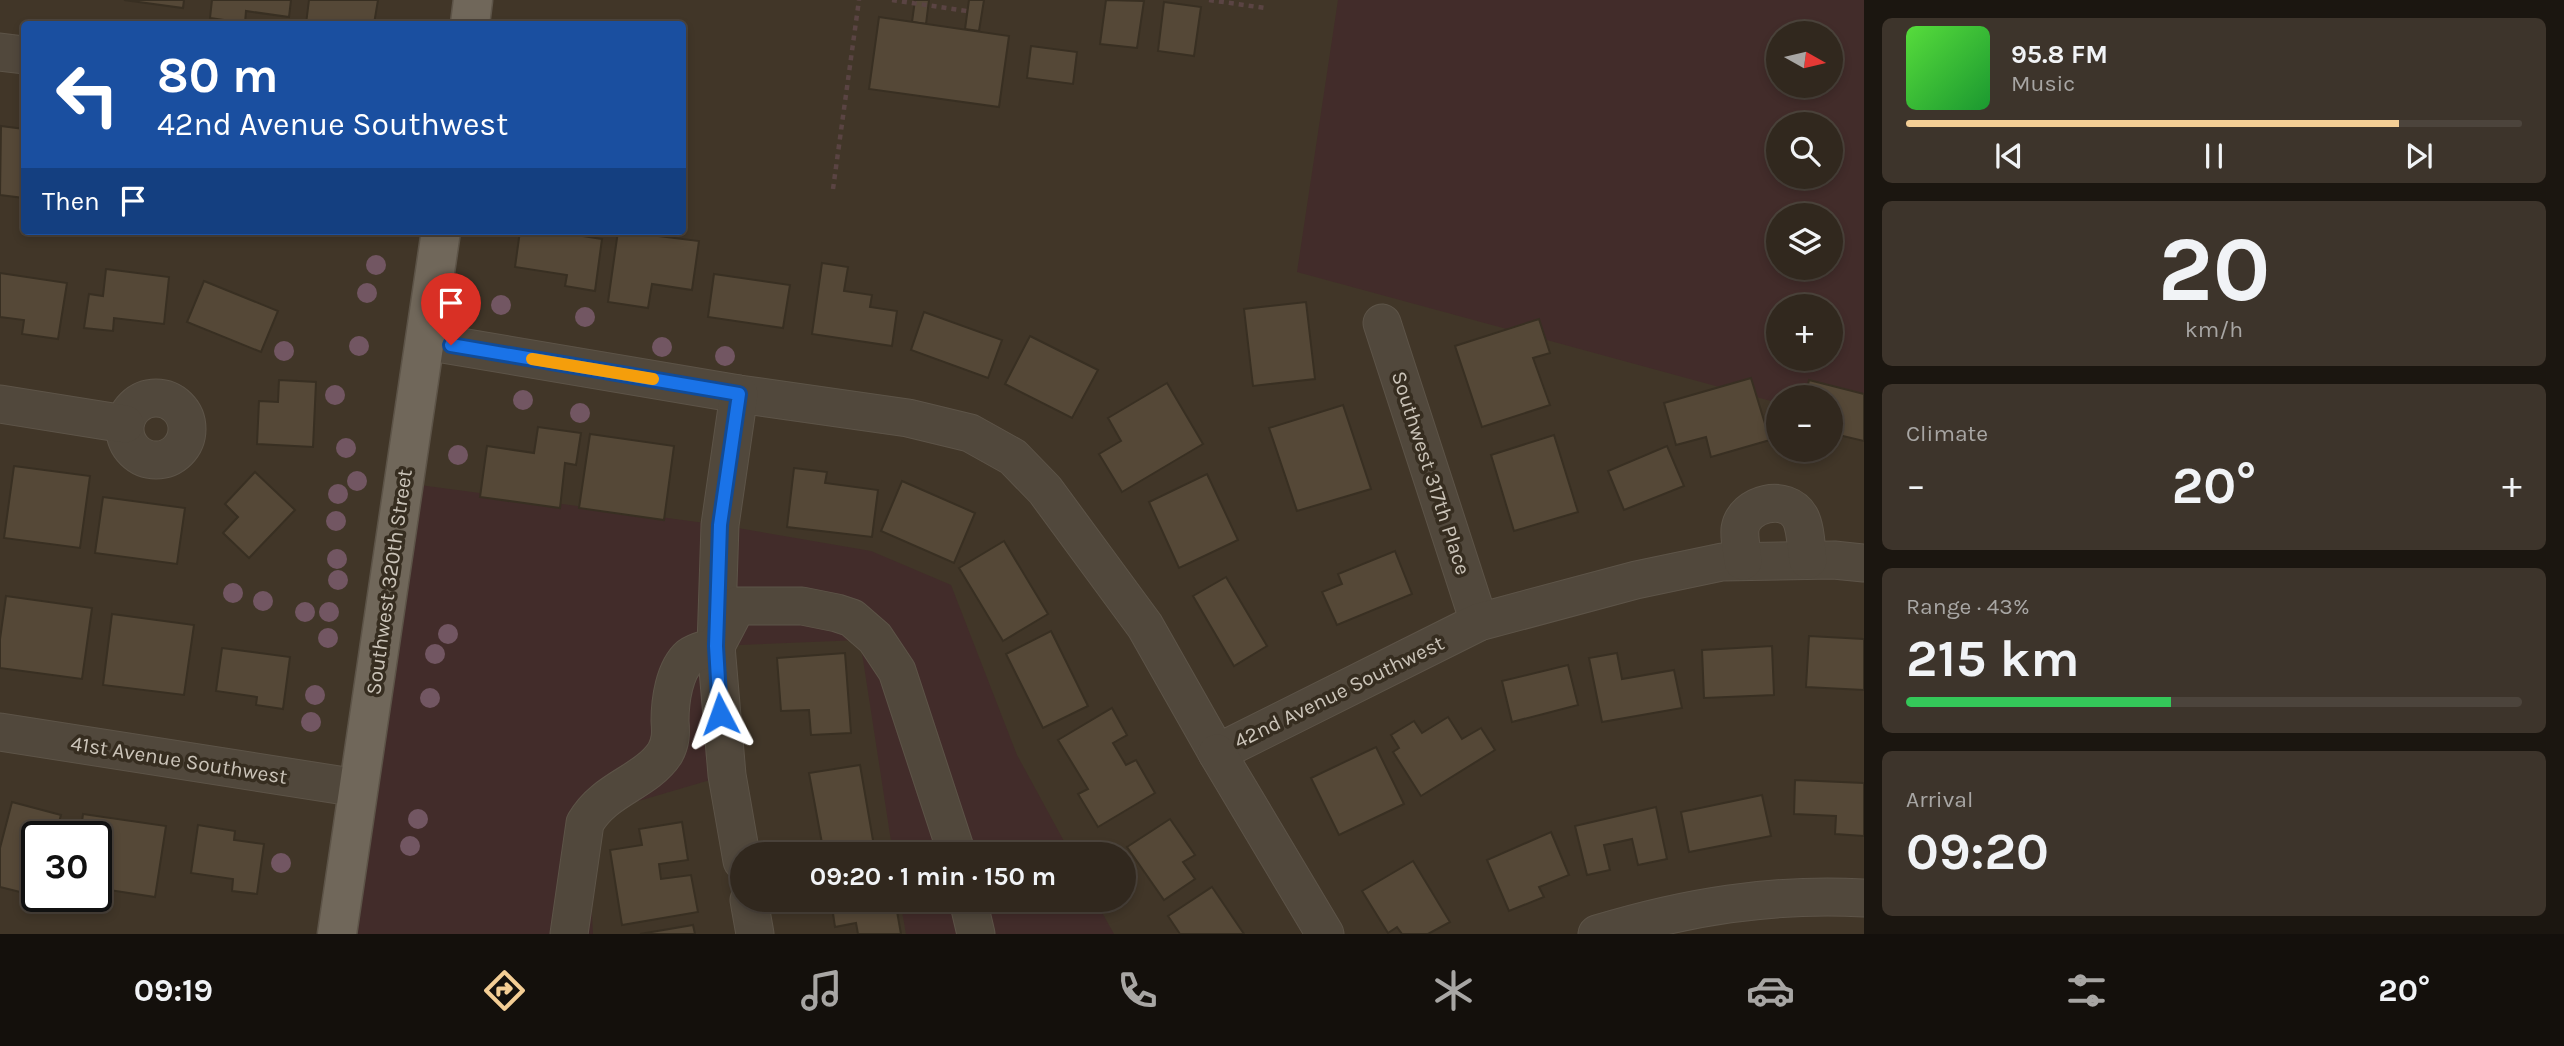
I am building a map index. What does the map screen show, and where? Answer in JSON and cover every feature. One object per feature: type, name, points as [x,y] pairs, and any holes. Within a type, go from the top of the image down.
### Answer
[{"type":"main road","points":[[470,21],[473,0]]},
{"type":"main road","name":"Southwest 320th Street","points":[[337,934],[440,235]]},
{"type":"street","points":[[0,52],[21,55]]},
{"type":"street","name":"Southwest 317th Place","points":[[1382,323],[1479,622]]},
{"type":"street","name":"42nd Avenue Southwest","points":[[425,341],[739,394],[908,418],[970,433],[1013,457],[1045,490],[1144,626],[1217,753],[1479,622],[1636,580],[1722,562],[1834,559],[1864,563]]},
{"type":"street","points":[[739,394],[720,525],[716,646],[727,775],[739,842]]},
{"type":"street","points":[[0,404],[125,424]]},
{"type":"street","points":[[1743,561],[1740,528],[1749,512],[1774,503],[1786,505],[1800,517],[1808,560]]},
{"type":"street","points":[[569,934],[585,823],[593,809],[604,799],[645,772],[664,754],[671,735],[673,693],[683,666],[691,654],[716,646],[737,606],[802,606],[852,618],[864,627],[897,671],[953,842]]},
{"type":"street","name":"41st Avenue Southwest","points":[[0,732],[358,788]]},
{"type":"street","points":[[1217,753],[1325,934]]},
{"type":"street","points":[[1597,934],[1689,909],[1759,898],[1864,898]]},
{"type":"street","points":[[751,912],[755,934]]},
{"type":"street","points":[[971,912],[976,934]]},
{"type":"path","points":[[833,189],[859,0]]},
{"type":"path","points":[[892,0],[967,10]]},
{"type":"path","points":[[1209,0],[1265,8]]},
{"type":"shaded area","points":[[1338,0],[1864,0],[1864,427],[1843,408],[1843,385],[1766,385],[1766,400],[1297,272]]},
{"type":"shaded area","points":[[404,483],[720,525],[871,551],[951,585],[1017,755],[1064,842],[891,842],[860,640],[716,646],[727,775],[608,810],[588,844],[593,934],[337,934]]},
{"type":"shaded area","points":[[902,912],[1102,912],[1114,934],[906,934]]},
{"type":"building","points":[[124,0],[184,0],[183,8]]},
{"type":"building","points":[[212,0],[291,0],[289,17],[246,11],[245,21],[210,18]]},
{"type":"building","points":[[309,0],[378,0],[374,21],[306,21]]},
{"type":"building","points":[[915,0],[929,0],[926,24],[912,22]]},
{"type":"building","points":[[969,0],[984,0],[979,31],[965,29]]},
{"type":"building","points":[[1106,0],[1144,1],[1137,48],[1100,44]]},
{"type":"building","points":[[1164,2],[1201,7],[1194,56],[1158,51]]},
{"type":"building","points":[[879,17],[1009,36],[999,107],[869,89]]},
{"type":"building","points":[[1031,46],[1077,52],[1073,84],[1027,78]]},
{"type":"building","points":[[1,126],[21,129],[21,198],[0,195]]},
{"type":"building","points":[[519,235],[576,235],[602,239],[595,291],[565,286],[567,275],[515,267]]},
{"type":"building","points":[[617,235],[650,235],[699,241],[692,290],[652,284],[648,308],[608,302]]},
{"type":"building","points":[[822,263],[848,267],[844,291],[872,295],[870,307],[897,311],[892,346],[812,334]]},
{"type":"building","points":[[106,269],[169,277],[164,324],[114,318],[113,331],[84,328],[89,294],[103,296]]},
{"type":"building","points":[[0,273],[67,283],[58,339],[22,334],[24,320],[0,317]]},
{"type":"building","points":[[714,274],[790,285],[783,328],[708,317]]},
{"type":"building","points":[[204,281],[278,311],[261,352],[187,322]]},
{"type":"building","points":[[1306,302],[1315,379],[1253,386],[1244,309]]},
{"type":"building","points":[[924,312],[1002,340],[988,378],[911,350]]},
{"type":"building","points":[[1539,319],[1550,353],[1533,358],[1550,405],[1482,427],[1455,346]]},
{"type":"building","points":[[1030,336],[1098,370],[1072,418],[1005,384]]},
{"type":"building","points":[[1751,378],[1766,427],[1766,441],[1711,457],[1706,437],[1676,445],[1664,403]]},
{"type":"building","points":[[279,380],[316,382],[313,447],[257,444],[259,401],[278,402]]},
{"type":"building","points":[[1809,380],[1829,385],[1808,385]]},
{"type":"building","points":[[1167,383],[1203,444],[1122,492],[1099,454],[1121,441],[1108,418]]},
{"type":"building","points":[[1843,389],[1864,394],[1864,441],[1843,436]]},
{"type":"building","points":[[1343,405],[1371,489],[1297,511],[1269,428]]},
{"type":"building","points":[[538,427],[581,433],[576,465],[565,463],[560,508],[480,497],[487,446],[534,453]]},
{"type":"building","points":[[590,434],[674,446],[664,520],[579,508]]},
{"type":"building","points":[[1554,435],[1578,512],[1514,531],[1491,455]]},
{"type":"building","points":[[1667,446],[1684,486],[1624,510],[1608,471]]},
{"type":"building","points":[[14,466],[90,476],[80,548],[4,538]]},
{"type":"building","points":[[794,468],[827,472],[825,483],[878,490],[872,537],[787,527]]},
{"type":"building","points":[[255,472],[295,510],[249,558],[223,533],[238,517],[225,504]]},
{"type":"building","points":[[1207,474],[1238,540],[1179,568],[1149,502]]},
{"type":"building","points":[[902,481],[975,513],[954,563],[881,531]]},
{"type":"building","points":[[103,497],[185,508],[177,564],[95,553]]},
{"type":"building","points":[[1004,541],[1048,614],[1003,641],[959,568]]},
{"type":"building","points":[[1395,551],[1412,594],[1337,625],[1322,592],[1342,584],[1338,574]]},
{"type":"building","points":[[1226,577],[1267,646],[1234,666],[1193,596]]},
{"type":"building","points":[[6,596],[92,608],[82,679],[0,668],[0,639]]},
{"type":"building","points":[[112,614],[194,625],[184,695],[103,685]]},
{"type":"building","points":[[1051,631],[1088,706],[1043,728],[1006,654]]},
{"type":"building","points":[[1809,636],[1864,639],[1864,690],[1806,687]]},
{"type":"building","points":[[1772,646],[1774,695],[1704,698],[1702,650]]},
{"type":"building","points":[[222,648],[290,657],[283,709],[256,705],[257,697],[216,691]]},
{"type":"building","points":[[845,653],[851,733],[811,735],[809,710],[781,711],[777,658]]},
{"type":"building","points":[[1617,653],[1622,679],[1674,670],[1682,708],[1602,722],[1589,658]]},
{"type":"building","points":[[1568,665],[1578,705],[1512,722],[1502,681]]},
{"type":"building","points":[[1112,708],[1127,735],[1113,743],[1126,765],[1136,760],[1155,793],[1098,827],[1078,794],[1088,789],[1058,740]]},
{"type":"building","points":[[1448,717],[1462,739],[1481,728],[1495,750],[1421,796],[1393,752],[1399,748],[1391,735],[1414,721],[1422,733]]},
{"type":"building","points":[[1376,747],[1404,804],[1339,835],[1311,778]]},
{"type":"building","points":[[860,765],[873,842],[822,842],[809,773]]},
{"type":"building","points":[[1795,780],[1864,783],[1864,836],[1835,834],[1836,816],[1794,814]]},
{"type":"building","points":[[1762,795],[1771,836],[1689,852],[1681,812]]},
{"type":"building","points":[[12,802],[61,815],[59,821],[21,821],[21,892],[0,887],[0,848]]},
{"type":"building","points":[[1656,807],[1667,859],[1638,865],[1632,839],[1604,845],[1610,870],[1587,875],[1575,826]]},
{"type":"building","points":[[83,814],[166,826],[155,897],[112,890],[112,821],[82,821]]},
{"type":"building","points":[[1170,819],[1195,855],[1183,862],[1195,879],[1164,900],[1136,860],[1135,842]]},
{"type":"building","points":[[682,822],[688,860],[659,864],[661,879],[691,875],[698,912],[622,925],[610,850],[642,845],[639,829]]},
{"type":"building","points":[[198,825],[235,831],[234,840],[264,844],[257,894],[232,891],[233,879],[191,873]]},
{"type":"building","points":[[1551,832],[1569,875],[1539,887],[1544,897],[1509,911],[1487,860]]},
{"type":"building","points":[[1413,861],[1450,922],[1428,934],[1402,934],[1397,927],[1388,933],[1362,891]]},
{"type":"building","points":[[1212,887],[1244,934],[1180,934],[1168,916]]},
{"type":"building","points":[[833,912],[897,912],[901,934],[858,934],[856,923],[835,927]]},
{"type":"building","points":[[693,925],[695,934],[640,934]]},
{"type":"slow traffic","points":[[532,359],[653,379]]},
{"type":"route","points":[[451,345],[739,394],[720,525],[716,646],[720,714]]}]
